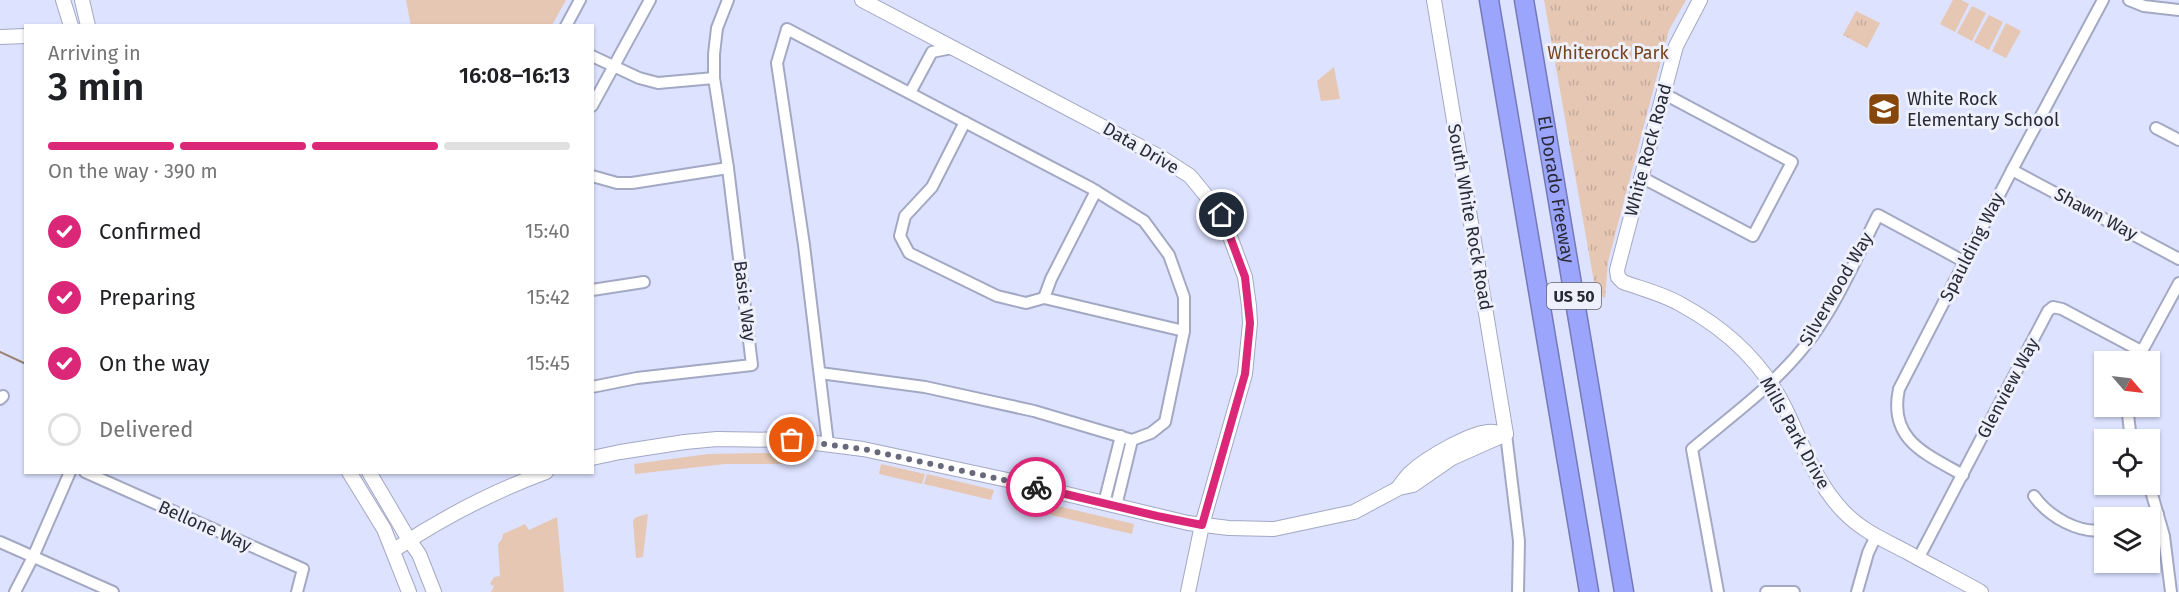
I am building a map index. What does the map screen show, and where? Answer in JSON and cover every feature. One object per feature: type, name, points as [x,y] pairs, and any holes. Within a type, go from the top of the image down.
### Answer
[{"type":"highway","name":"El Dorado Freeway","points":[[1490,0],[1589,592]]},
{"type":"highway","name":"El Dorado Freeway","points":[[1524,0],[1624,592]]},
{"type":"street","points":[[63,0],[70,24]]},
{"type":"street","points":[[82,0],[88,24]]},
{"type":"street","points":[[567,24],[580,0]]},
{"type":"street","points":[[594,102],[650,0]]},
{"type":"street","name":"Basie Way","points":[[594,387],[637,378],[752,365],[728,168],[714,78],[717,28],[728,0]]},
{"type":"street","name":"Data Drive","points":[[862,0],[1162,158],[1190,176],[1222,215],[1245,277],[1250,323],[1245,374],[1202,525],[1188,592]]},
{"type":"street","name":"South White Rock Road","points":[[1434,0],[1506,434]]},
{"type":"street","name":"White Rock Road","points":[[1617,270],[1676,46],[1700,0]]},
{"type":"street","name":"Spaulding Way","points":[[1963,475],[1925,454],[1911,443],[1900,427],[1896,408],[1899,389],[2103,0]]},
{"type":"street","points":[[2129,0],[2144,6],[2179,10]]},
{"type":"street","points":[[820,373],[925,387],[1034,411],[1132,440],[1151,433],[1165,422],[1184,331],[1185,297],[1170,255],[1144,221],[1096,191],[787,29],[777,63],[804,245],[828,444]]},
{"type":"street","points":[[0,37],[24,36]]},
{"type":"street","points":[[910,93],[932,52],[952,48]]},
{"type":"street","points":[[594,57],[639,78],[658,83],[714,78]]},
{"type":"street","points":[[1641,177],[1753,236],[1792,162],[1672,98],[1663,96]]},
{"type":"street","points":[[965,122],[932,187],[905,216],[900,236],[909,253],[997,296],[1026,303],[1044,298],[1184,331]]},
{"type":"street","points":[[2156,128],[2179,140]]},
{"type":"street","points":[[594,177],[617,183],[632,183],[728,168]]},
{"type":"street","name":"Shawn Way","points":[[2012,170],[2179,259]]},
{"type":"street","points":[[1044,298],[1096,191]]},
{"type":"street","name":"Silverwood Way","points":[[1718,592],[1692,449],[1770,383],[1815,331],[1878,215],[1965,262]]},
{"type":"street","name":"Mills Park Drive","points":[[1617,270],[1623,282],[1681,304],[1711,323],[1738,345],[1770,383],[1785,407],[1827,493],[1852,520],[1876,536],[1981,592]]},
{"type":"street","points":[[594,290],[644,282]]},
{"type":"street","points":[[2142,351],[2179,283]]},
{"type":"street","name":"Glenview Way","points":[[1918,559],[2048,311],[2053,307],[2061,309],[2131,351]]},
{"type":"street","points":[[594,458],[653,446],[717,439],[760,438],[828,444],[1012,481],[1202,525],[1274,529],[1354,512],[1399,488],[1413,485],[1452,458],[1506,434],[1519,541],[1518,592]]},
{"type":"street","points":[[1110,505],[1121,436]]},
{"type":"street","points":[[1110,505],[1132,440]]},
{"type":"street","points":[[15,592],[69,474]]},
{"type":"street","name":"Bellone Way","points":[[89,474],[303,569],[297,592]]},
{"type":"street","points":[[350,474],[384,529],[409,592]]},
{"type":"street","points":[[370,474],[419,554],[434,592]]},
{"type":"street","points":[[394,550],[468,506],[541,474]]},
{"type":"street","points":[[2034,496],[2048,512],[2079,528],[2094,531]]},
{"type":"street","points":[[2160,524],[2171,592]]},
{"type":"street","points":[[1857,592],[1868,553],[1876,536]]},
{"type":"street","points":[[0,542],[113,592]]},
{"type":"street","points":[[1766,592],[1794,592]]},
{"type":"green space","points":[[406,0],[566,0],[553,24],[411,24]]},
{"type":"green space","name":"Whiterock Park","points":[[1544,0],[1686,0],[1669,30],[1608,262],[1605,298],[1596,293]]},
{"type":"green space","points":[[1953,0],[1961,0],[1969,4],[1955,32],[1940,24]]},
{"type":"green space","points":[[1972,6],[1986,13],[1972,41],[1957,33]]},
{"type":"green space","points":[[1856,11],[1880,23],[1867,48],[1843,35]]},
{"type":"green space","points":[[1989,15],[2003,22],[1989,50],[1974,42]]},
{"type":"green space","points":[[2006,23],[2021,31],[2006,58],[1992,51]]},
{"type":"green space","points":[[1334,67],[1340,99],[1321,101],[1317,81]]},
{"type":"green space","points":[[708,454],[793,454],[792,464],[725,464],[635,474],[634,464]]},
{"type":"green space","points":[[881,464],[925,474],[922,484],[879,474]]},
{"type":"green space","points":[[927,474],[994,490],[991,500],[924,484]]},
{"type":"green space","points":[[1028,499],[1134,524],[1132,534],[1026,509]]},
{"type":"green space","points":[[648,514],[643,557],[636,558],[633,521],[636,517]]},
{"type":"green space","points":[[557,517],[564,592],[491,592],[494,586],[490,584],[494,577],[500,576],[498,544],[503,534],[525,524],[529,530]]},
{"type":"waterway","points":[[0,352],[24,363]]},
{"type":"way so far","points":[[792,440],[863,449],[1036,487]]},
{"type":"place","name":"White Rock Elementary School","points":[[1884,109]]},
{"type":"route","points":[[1036,487],[1202,525],[1245,374],[1250,323],[1250,306],[1245,277],[1222,215]]}]
